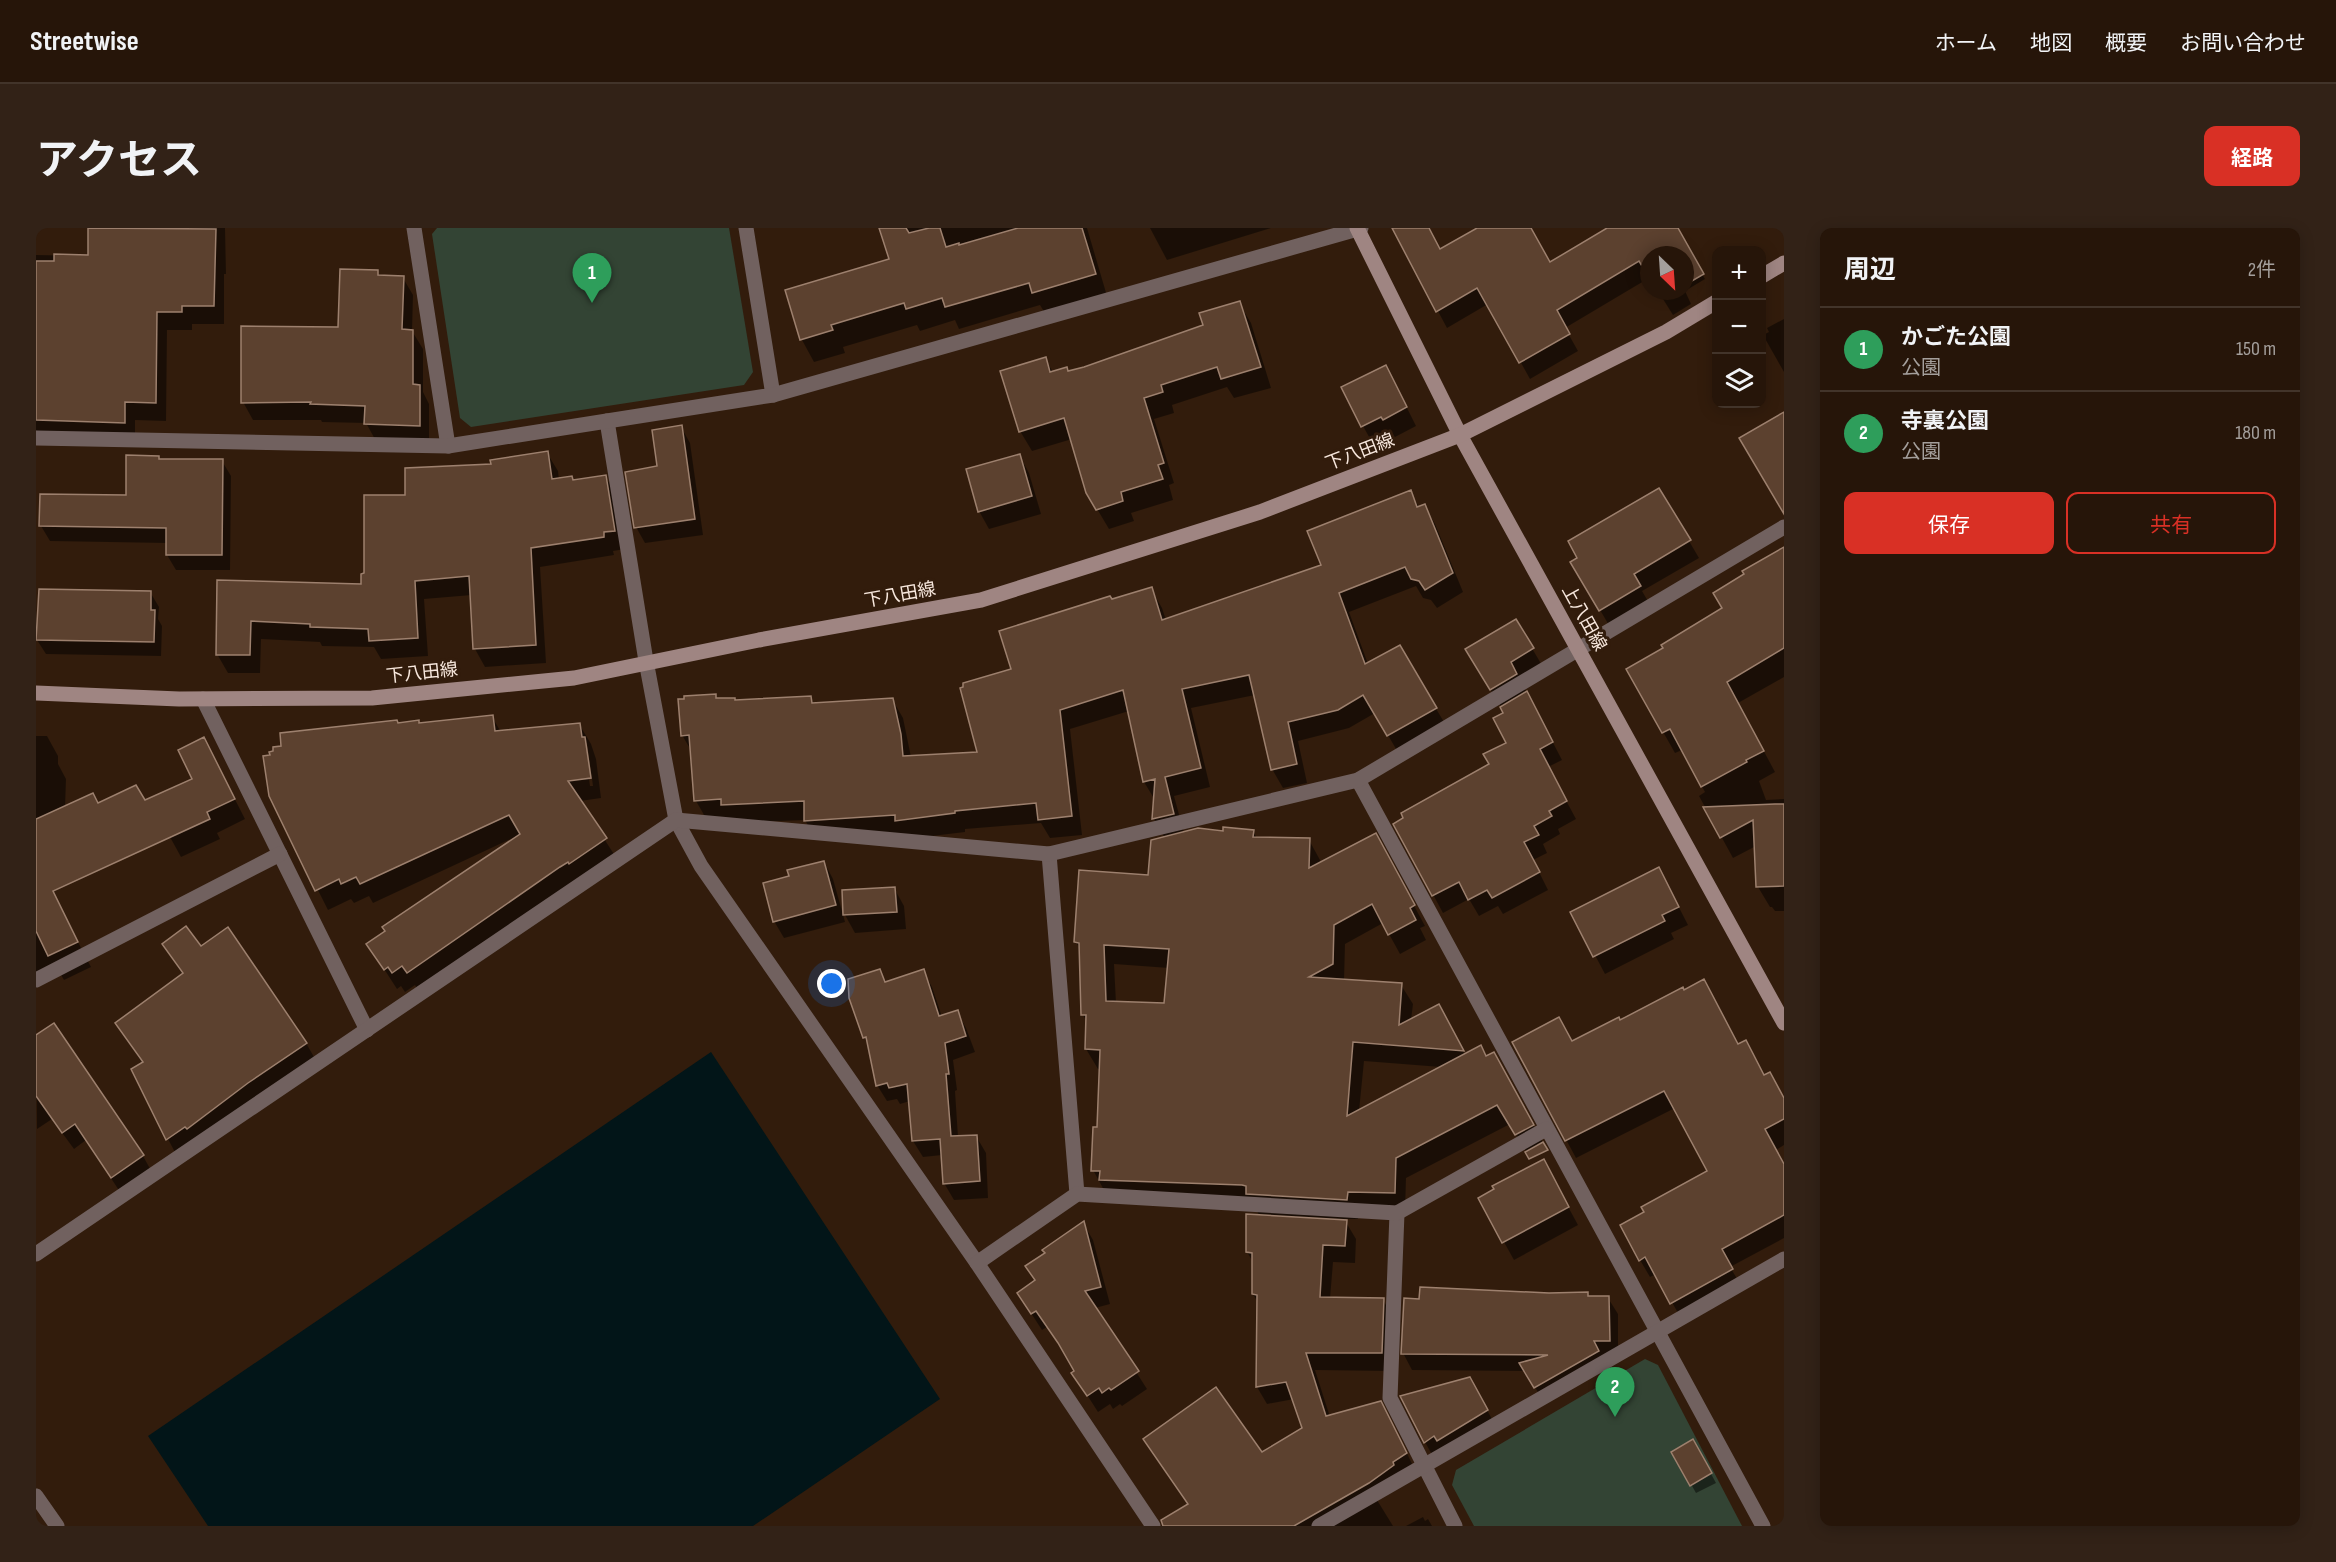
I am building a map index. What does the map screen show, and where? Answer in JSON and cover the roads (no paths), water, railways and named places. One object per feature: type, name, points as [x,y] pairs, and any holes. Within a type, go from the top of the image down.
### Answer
[{"type":"street","points":[[414,228],[448,446]]},
{"type":"street","points":[[746,228],[773,395]]},
{"type":"street","points":[[36,438],[448,446],[773,395],[1359,229]]},
{"type":"street","name":"上八田線","points":[[1359,229],[1460,435],[1784,1023]]},
{"type":"street","points":[[1766,273],[1784,263]]},
{"type":"street","name":"下八田線","points":[[36,693],[203,699],[372,698],[574,678],[646,662],[981,600],[1260,512],[1460,435],[1666,332],[1712,304]]},
{"type":"street","points":[[607,421],[646,662],[676,820],[701,866],[977,1263],[1153,1526]]},
{"type":"street","points":[[36,1254],[676,820],[1049,854],[1358,780],[1784,527]]},
{"type":"street","points":[[203,699],[367,1030]]},
{"type":"street","points":[[1358,780],[1763,1526]]},
{"type":"street","points":[[36,980],[280,854]]},
{"type":"street","points":[[1049,854],[1077,1194]]},
{"type":"street","points":[[977,1263],[1077,1194],[1397,1213],[1546,1129]]},
{"type":"street","points":[[1397,1213],[1390,1398],[1455,1526]]},
{"type":"street","points":[[1319,1526],[1784,1259]]},
{"type":"street","points":[[36,1496],[57,1526]]},
{"type":"place","name":"かごた公園","points":[[592,303]]},
{"type":"place","name":"寺裏公園","points":[[1615,1417]]}]
